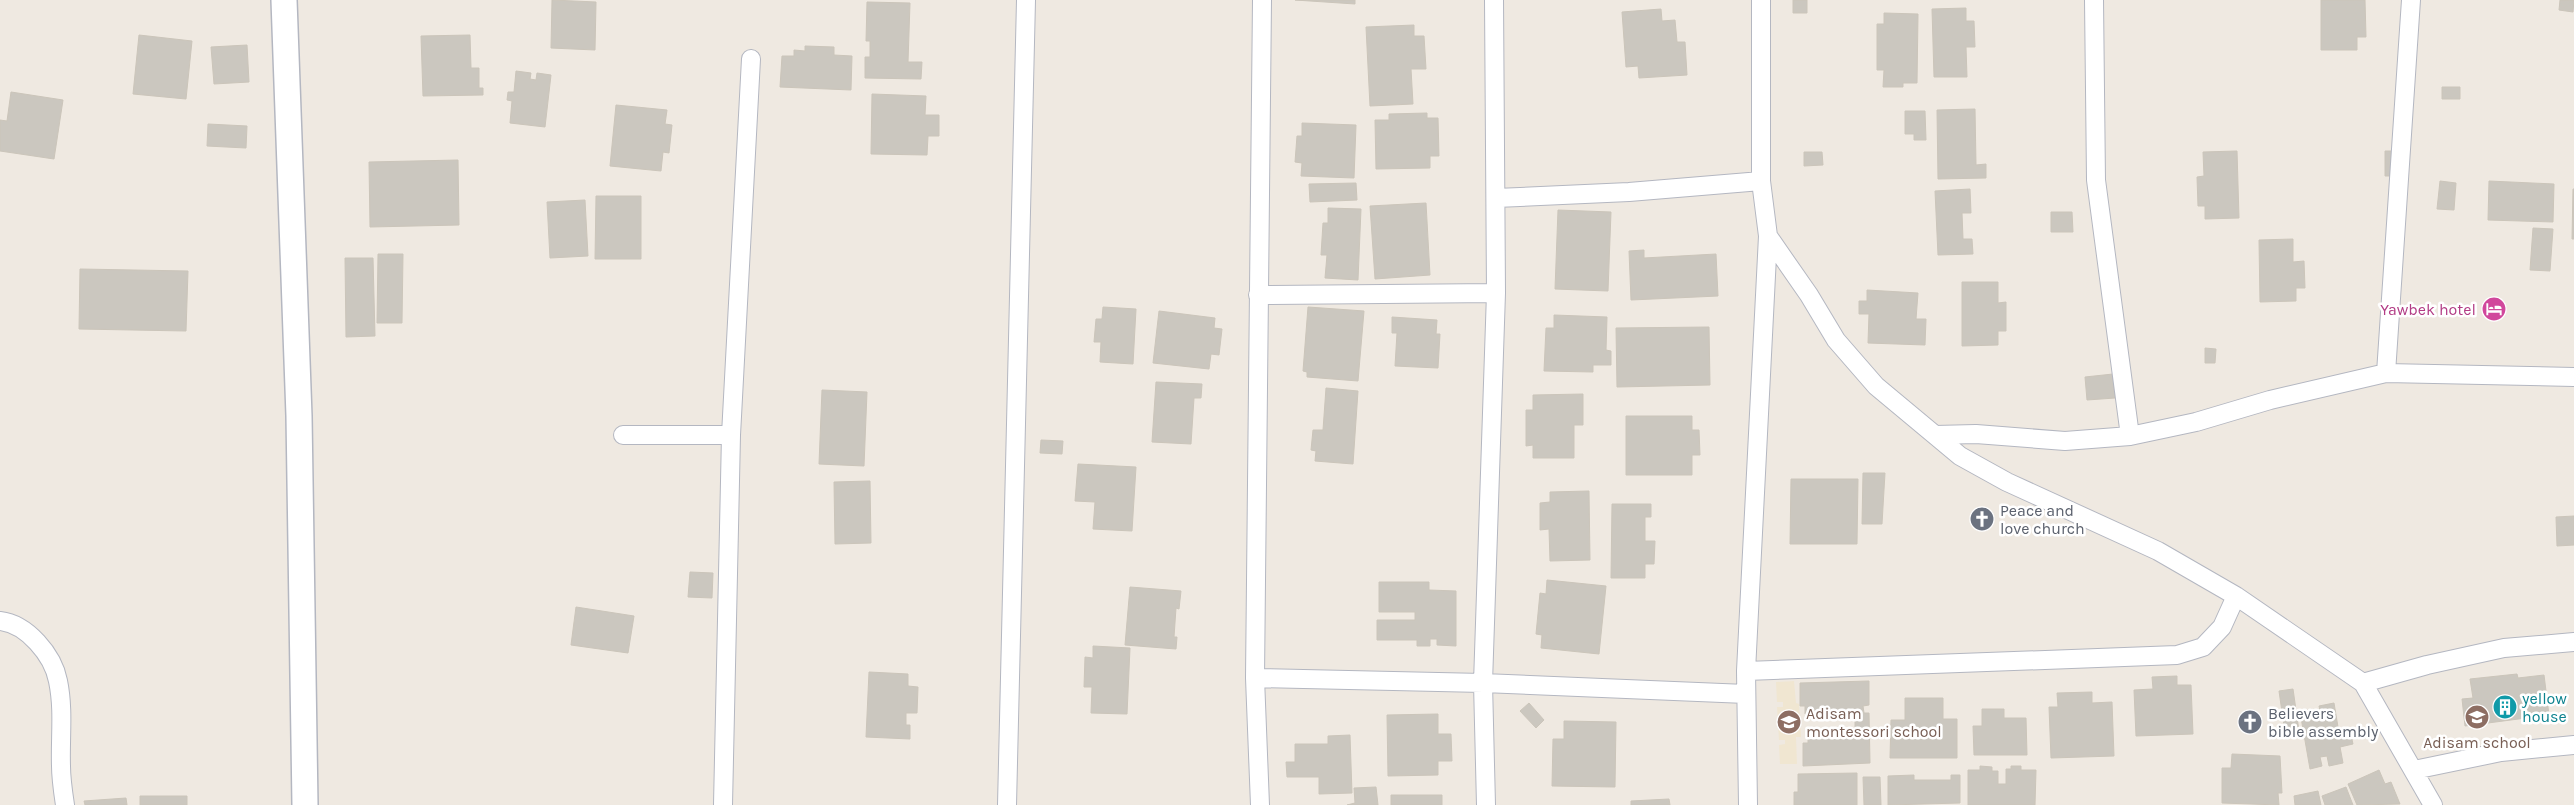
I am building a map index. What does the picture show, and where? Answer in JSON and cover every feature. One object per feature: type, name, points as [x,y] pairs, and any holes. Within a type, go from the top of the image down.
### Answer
[{"type":"street","points":[[284,0],[299,416],[305,805]]},
{"type":"street","points":[[1007,805],[1026,0]]},
{"type":"street","points":[[1260,805],[1254,678],[1262,0]]},
{"type":"street","points":[[1486,805],[1483,683],[1496,293],[1494,0]]},
{"type":"street","points":[[1748,805],[1746,671],[1768,236],[1760,181],[1761,0]]},
{"type":"street","points":[[2094,0],[2096,180],[2130,436]]},
{"type":"street","points":[[2386,373],[2411,0]]},
{"type":"street","points":[[723,805],[731,435],[751,59]]},
{"type":"street","points":[[1496,198],[1629,192],[1760,181]]},
{"type":"street","points":[[1768,236],[1809,295],[1836,340],[1876,386],[1960,456],[2006,482],[2158,551],[2236,596],[2363,683],[2433,805]]},
{"type":"street","points":[[1258,295],[1496,293]]},
{"type":"street","points":[[1935,435],[1976,434],[2065,441],[2130,436],[2196,422],[2270,400],[2386,373],[2574,377]]},
{"type":"street","points":[[623,435],[731,435]]},
{"type":"street","points":[[1746,671],[2177,655],[2202,647],[2222,627],[2236,596]]},
{"type":"street","points":[[0,621],[11,622],[26,630],[46,655],[58,680],[62,719],[61,767],[65,805]]},
{"type":"street","points":[[2363,683],[2427,665],[2504,648],[2574,642]]},
{"type":"street","points":[[1254,678],[1483,683],[1746,694]]},
{"type":"street","points":[[2414,770],[2501,752],[2574,745]]},
{"type":"shaded area","name":"Adisam montessori school","points":[[1794,681],[1796,703],[1799,704],[1801,737],[1796,737],[1797,764],[1780,764],[1779,745],[1785,744],[1785,740],[1779,740],[1777,707],[1783,707],[1783,702],[1777,702],[1776,682]]},
{"type":"building","points":[[552,0],[596,2],[595,50],[551,48]]},
{"type":"building","points":[[1295,0],[1355,0],[1355,4]]},
{"type":"building","points":[[1793,0],[1807,0],[1807,13],[1793,13]]},
{"type":"building","points":[[2321,0],[2365,0],[2366,37],[2357,37],[2357,50],[2321,50]]},
{"type":"building","points":[[2560,0],[2574,0],[2573,12],[2559,10]]},
{"type":"building","points":[[867,2],[910,3],[908,62],[922,62],[921,79],[865,78],[865,57],[870,57],[870,41],[866,41]]},
{"type":"building","points":[[1966,8],[1966,21],[1974,21],[1975,47],[1966,47],[1967,77],[1934,77],[1932,9]]},
{"type":"building","points":[[1661,9],[1662,21],[1675,20],[1677,42],[1685,42],[1687,75],[1639,78],[1638,66],[1626,67],[1622,12]]},
{"type":"building","points":[[1884,13],[1918,14],[1917,83],[1903,83],[1903,87],[1883,87],[1884,70],[1877,70],[1877,24],[1884,24]]},
{"type":"building","points":[[1414,25],[1414,36],[1424,36],[1426,69],[1411,69],[1413,104],[1370,106],[1366,27]]},
{"type":"building","points":[[139,35],[192,41],[186,99],[133,94]]},
{"type":"building","points":[[470,35],[471,68],[479,68],[479,88],[483,88],[483,95],[423,96],[421,36]]},
{"type":"building","points":[[247,45],[249,82],[214,84],[211,47]]},
{"type":"building","points":[[805,46],[834,47],[834,55],[852,56],[851,90],[780,87],[782,56],[794,56],[794,50],[805,51]]},
{"type":"building","points":[[516,71],[531,73],[530,79],[536,80],[537,73],[551,75],[545,127],[510,123],[512,101],[507,100],[508,92],[514,92]]},
{"type":"building","points":[[2442,87],[2460,87],[2460,99],[2442,99]]},
{"type":"building","points":[[11,92],[63,100],[54,159],[0,151],[0,120],[7,121]]},
{"type":"building","points":[[872,94],[926,96],[925,115],[939,115],[939,136],[928,136],[927,155],[871,154]]},
{"type":"building","points":[[616,105],[667,110],[665,124],[672,125],[669,153],[663,152],[661,171],[610,166]]},
{"type":"building","points":[[1975,109],[1976,165],[1986,164],[1986,178],[1938,179],[1937,110]]},
{"type":"building","points":[[1905,111],[1925,111],[1926,140],[1914,140],[1914,134],[1905,134]]},
{"type":"building","points":[[1427,113],[1427,118],[1438,118],[1439,156],[1430,156],[1430,168],[1376,169],[1375,120],[1389,120],[1389,114]]},
{"type":"building","points":[[1302,123],[1356,125],[1354,178],[1301,176],[1302,163],[1295,162],[1297,136],[1302,136]]},
{"type":"building","points":[[208,124],[247,126],[246,148],[207,146]]},
{"type":"building","points":[[2237,151],[2239,218],[2205,219],[2205,206],[2198,206],[2197,177],[2204,176],[2203,152]]},
{"type":"building","points":[[2385,151],[2397,151],[2396,176],[2385,176]]},
{"type":"building","points":[[1804,152],[1822,152],[1823,165],[1804,166]]},
{"type":"building","points":[[458,160],[459,225],[370,227],[369,162]]},
{"type":"building","points":[[2440,181],[2456,183],[2454,210],[2437,209]]},
{"type":"building","points":[[2489,181],[2554,184],[2553,222],[2488,220]]},
{"type":"building","points":[[1356,183],[1357,200],[1310,202],[1309,184]]},
{"type":"building","points":[[1970,189],[1971,213],[1962,213],[1963,239],[1972,239],[1973,254],[1938,255],[1935,191]]},
{"type":"building","points":[[2573,189],[2574,239],[2572,239]]},
{"type":"building","points":[[596,196],[641,196],[641,259],[595,259]]},
{"type":"building","points":[[585,200],[588,256],[550,258],[547,202]]},
{"type":"building","points":[[1426,203],[1430,275],[1375,279],[1370,206]]},
{"type":"building","points":[[1328,208],[1361,209],[1358,280],[1325,278],[1327,255],[1321,255],[1323,223],[1328,223]]},
{"type":"building","points":[[1558,210],[1611,212],[1608,291],[1555,289]]},
{"type":"building","points":[[2051,212],[2072,212],[2073,232],[2051,232]]},
{"type":"building","points":[[2533,228],[2553,229],[2550,271],[2530,270]]},
{"type":"building","points":[[2293,239],[2293,262],[2304,261],[2305,288],[2296,288],[2296,301],[2260,302],[2259,240]]},
{"type":"building","points":[[1644,250],[1644,258],[1716,254],[1718,296],[1631,300],[1629,251]]},
{"type":"building","points":[[378,254],[403,254],[402,323],[377,323]]},
{"type":"building","points":[[345,258],[373,258],[375,336],[346,337]]},
{"type":"building","points":[[80,269],[188,271],[186,331],[79,329]]},
{"type":"building","points":[[1962,282],[1998,282],[1998,303],[2006,302],[2006,331],[1998,331],[1998,345],[1962,346]]},
{"type":"building","points":[[1867,290],[1918,293],[1916,319],[1926,319],[1925,345],[1868,343],[1869,314],[1859,314],[1859,301],[1867,301]]},
{"type":"building","points":[[1103,307],[1136,309],[1133,364],[1100,362],[1101,342],[1094,342],[1096,319],[1102,319]]},
{"type":"building","points":[[1308,307],[1364,311],[1358,381],[1307,377],[1307,372],[1303,371]]},
{"type":"building","points":[[1159,311],[1215,318],[1214,328],[1222,329],[1219,355],[1211,354],[1209,369],[1153,363]]},
{"type":"building","points":[[1554,315],[1607,317],[1606,350],[1611,351],[1611,365],[1593,365],[1593,372],[1544,371],[1546,328],[1554,328]]},
{"type":"building","points":[[1392,317],[1437,320],[1436,334],[1440,334],[1438,368],[1395,366],[1397,333],[1392,333]]},
{"type":"building","points":[[1709,327],[1710,385],[1617,387],[1616,328]]},
{"type":"building","points":[[2205,348],[2216,349],[2215,363],[2205,363]]},
{"type":"building","points":[[2113,374],[2115,398],[2087,400],[2085,377]]},
{"type":"building","points":[[1156,382],[1202,384],[1201,398],[1194,398],[1191,444],[1152,442]]},
{"type":"building","points":[[1326,388],[1358,391],[1353,464],[1315,461],[1316,451],[1311,450],[1313,430],[1323,430]]},
{"type":"building","points":[[822,390],[867,392],[864,466],[819,464]]},
{"type":"building","points":[[1583,394],[1583,425],[1574,425],[1574,458],[1533,458],[1533,445],[1526,446],[1526,410],[1533,410],[1533,395]]},
{"type":"building","points":[[1626,416],[1692,416],[1692,430],[1699,430],[1700,455],[1692,455],[1692,475],[1626,475]]},
{"type":"building","points":[[1041,440],[1063,441],[1062,454],[1040,453]]},
{"type":"building","points":[[1078,464],[1136,467],[1132,531],[1093,529],[1095,502],[1075,501]]},
{"type":"building","points":[[1863,473],[1885,473],[1882,524],[1862,524]]},
{"type":"building","points":[[1791,479],[1858,479],[1857,544],[1790,544]]},
{"type":"building","points":[[870,481],[871,543],[835,544],[834,482]]},
{"type":"building","points":[[1589,491],[1590,560],[1550,561],[1549,529],[1540,530],[1540,503],[1550,502],[1550,492]]},
{"type":"building","points":[[1612,504],[1651,504],[1651,517],[1645,517],[1645,541],[1655,541],[1654,564],[1645,564],[1645,578],[1611,578]]},
{"type":"building","points":[[2574,516],[2574,545],[2557,546],[2556,517]]},
{"type":"building","points":[[690,572],[713,573],[712,598],[688,597]]},
{"type":"building","points":[[1547,580],[1606,586],[1599,654],[1541,648],[1542,635],[1536,634],[1540,593],[1546,594]]},
{"type":"building","points":[[1379,582],[1429,582],[1429,590],[1456,591],[1456,646],[1437,645],[1437,639],[1430,639],[1430,646],[1417,646],[1417,640],[1377,640],[1377,620],[1415,620],[1415,612],[1379,612]]},
{"type":"building","points":[[1130,587],[1181,591],[1179,609],[1176,608],[1174,637],[1177,637],[1176,649],[1125,645]]},
{"type":"building","points":[[576,607],[634,616],[628,653],[571,645]]},
{"type":"building","points":[[1093,646],[1130,648],[1127,714],[1091,713],[1092,687],[1084,687],[1085,657],[1093,658]]},
{"type":"building","points":[[869,672],[908,674],[908,686],[918,687],[917,713],[906,713],[906,725],[910,725],[910,739],[866,737]]},
{"type":"building","name":"yellow house","points":[[2517,674],[2518,678],[2544,675],[2549,715],[2465,726],[2462,699],[2473,698],[2470,679]]},
{"type":"building","points":[[2177,676],[2177,685],[2191,685],[2193,734],[2136,736],[2134,690],[2153,689],[2152,677]]},
{"type":"building","points":[[1869,681],[1869,705],[1863,706],[1864,713],[1869,713],[1870,763],[1803,766],[1803,743],[1808,743],[1808,733],[1855,732],[1855,713],[1805,714],[1805,706],[1800,706],[1800,683]]},
{"type":"building","points":[[2293,689],[2299,731],[2285,733],[2279,691]]},
{"type":"building","points":[[2092,692],[2092,703],[2112,702],[2114,756],[2051,758],[2049,707],[2058,707],[2057,693]]},
{"type":"building","points":[[1905,698],[1943,698],[1943,719],[1957,719],[1957,758],[1890,758],[1891,720],[1905,720]]},
{"type":"building","points":[[1529,703],[1544,720],[1536,728],[1520,711]]},
{"type":"building","points":[[2334,703],[2339,733],[2350,731],[2353,744],[2340,747],[2343,763],[2329,766],[2327,756],[2320,757],[2322,766],[2310,769],[2300,712],[2312,709],[2314,716],[2321,715],[2319,706]]},
{"type":"building","points":[[1982,709],[2004,709],[2004,718],[2026,718],[2027,755],[1974,755],[1973,726],[1982,726]]},
{"type":"building","points":[[1438,714],[1438,734],[1451,734],[1452,761],[1438,761],[1438,775],[1388,776],[1387,715]]},
{"type":"building","points":[[1564,721],[1616,722],[1615,787],[1552,786],[1553,739],[1564,739]]},
{"type":"building","points":[[1350,735],[1352,793],[1319,794],[1319,777],[1287,777],[1286,762],[1295,762],[1295,744],[1328,744],[1328,736]]},
{"type":"building","points":[[2232,754],[2280,756],[2282,793],[2278,793],[2279,805],[2222,803],[2222,768],[2231,768]]},
{"type":"building","points":[[1980,766],[1992,767],[1992,771],[1998,771],[1998,784],[2006,784],[2006,769],[2011,769],[2011,766],[2021,766],[2021,770],[2036,770],[2035,805],[1968,805],[1968,770],[1980,770]]},
{"type":"building","points":[[2379,770],[2385,784],[2391,782],[2400,804],[2357,805],[2348,784]]},
{"type":"building","points":[[1857,773],[1857,805],[1794,805],[1794,792],[1798,792],[1798,774]]},
{"type":"building","points":[[1914,775],[1914,780],[1951,780],[1951,775],[1960,775],[1960,803],[1888,805],[1888,776]]},
{"type":"building","points":[[1863,777],[1880,777],[1881,805],[1864,805]]},
{"type":"building","points":[[1376,787],[1378,805],[1347,805],[1355,803],[1354,788]]},
{"type":"building","points":[[2346,787],[2353,805],[2325,805],[2322,796]]},
{"type":"building","points":[[2318,791],[2321,805],[2295,805],[2294,796]]},
{"type":"building","points":[[1391,795],[1442,795],[1442,805],[1391,805]]},
{"type":"building","points":[[140,796],[187,796],[187,805],[140,805]]},
{"type":"building","points":[[126,798],[127,805],[85,805],[84,801]]},
{"type":"building","points":[[1669,799],[1670,805],[1631,805],[1631,801]]},
{"type":"place","name":"Yawbek hotel","points":[[2494,309]]},
{"type":"place","name":"Peace and love church","points":[[1982,519]]},
{"type":"place","name":"yellow house","points":[[2505,707]]},
{"type":"place","name":"Adisam school","points":[[2477,717]]},
{"type":"place","name":"Adisam montessori school","points":[[1789,722]]},
{"type":"place","name":"Believers bible assembly","points":[[2250,722]]}]
